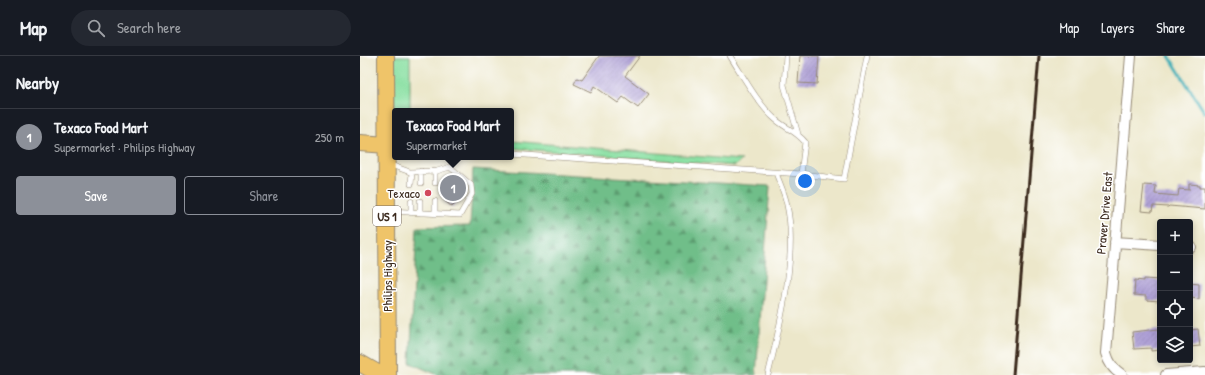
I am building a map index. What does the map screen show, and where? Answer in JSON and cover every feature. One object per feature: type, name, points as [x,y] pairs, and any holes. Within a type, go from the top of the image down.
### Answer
[{"type":"main road","name":"Philips Highway","points":[[386,56],[391,145],[387,164],[388,375]]},
{"type":"main road","points":[[360,143],[391,145]]},
{"type":"main road","points":[[360,363],[381,375]]},
{"type":"street","name":"Praver Drive East","points":[[1118,373],[1109,363],[1106,353],[1131,56]]},
{"type":"street","points":[[1115,242],[1157,245]]},
{"type":"street","points":[[1166,375],[1205,372]]},
{"type":"lane","points":[[730,56],[762,104],[776,120],[798,134],[805,142],[801,174]]},
{"type":"lane","points":[[786,56],[784,85],[798,134]]},
{"type":"lane","points":[[514,154],[801,174],[844,179],[867,56]]},
{"type":"lane","points":[[387,164],[412,172],[435,171],[450,167],[470,185],[472,194],[460,215],[387,211]]},
{"type":"lane","points":[[421,171],[421,183]]},
{"type":"lane","points":[[435,171],[435,183]]},
{"type":"lane","points":[[411,184],[412,172]]},
{"type":"lane","points":[[768,375],[783,307],[789,263],[790,225],[787,204],[776,173]]},
{"type":"lane","points":[[411,201],[411,212]]},
{"type":"lane","points":[[420,201],[420,213]]},
{"type":"lane","points":[[435,201],[435,214]]},
{"type":"green space","points":[[394,56],[410,56],[410,108],[394,108]]},
{"type":"green space","points":[[514,141],[742,160],[735,166],[514,148]]},
{"type":"green space","points":[[473,169],[770,186],[756,375],[438,375],[410,363],[417,227],[470,226]]},
{"type":"building","points":[[599,56],[640,56],[625,76],[649,94],[638,108],[623,97],[618,103],[594,86],[591,92],[574,84],[577,78],[582,80]]},
{"type":"building","points":[[800,56],[819,56],[817,84],[798,83]]},
{"type":"building","points":[[450,177],[466,192],[452,207],[445,201],[444,184]]},
{"type":"building","points":[[1189,184],[1205,187],[1205,209],[1153,206],[1152,212],[1141,211],[1144,185],[1156,186],[1155,194],[1178,196],[1179,189],[1189,190]]},
{"type":"building","points":[[1144,279],[1157,280],[1157,301],[1146,300],[1146,296],[1134,295],[1135,280],[1144,281]]},
{"type":"building","points":[[1193,283],[1199,284],[1199,299],[1193,298]]},
{"type":"building","points":[[1157,329],[1157,350],[1151,351],[1151,348],[1134,349],[1132,332]]},
{"type":"building","points":[[1198,329],[1200,346],[1193,347],[1193,330]]},
{"type":"waterway","points":[[1169,56],[1205,113]]},
{"type":"railway","points":[[1013,375],[1039,56]]},
{"type":"place","name":"Texaco Food Mart","points":[[453,188]]},
{"type":"place","name":"Texaco","points":[[428,193]]}]
